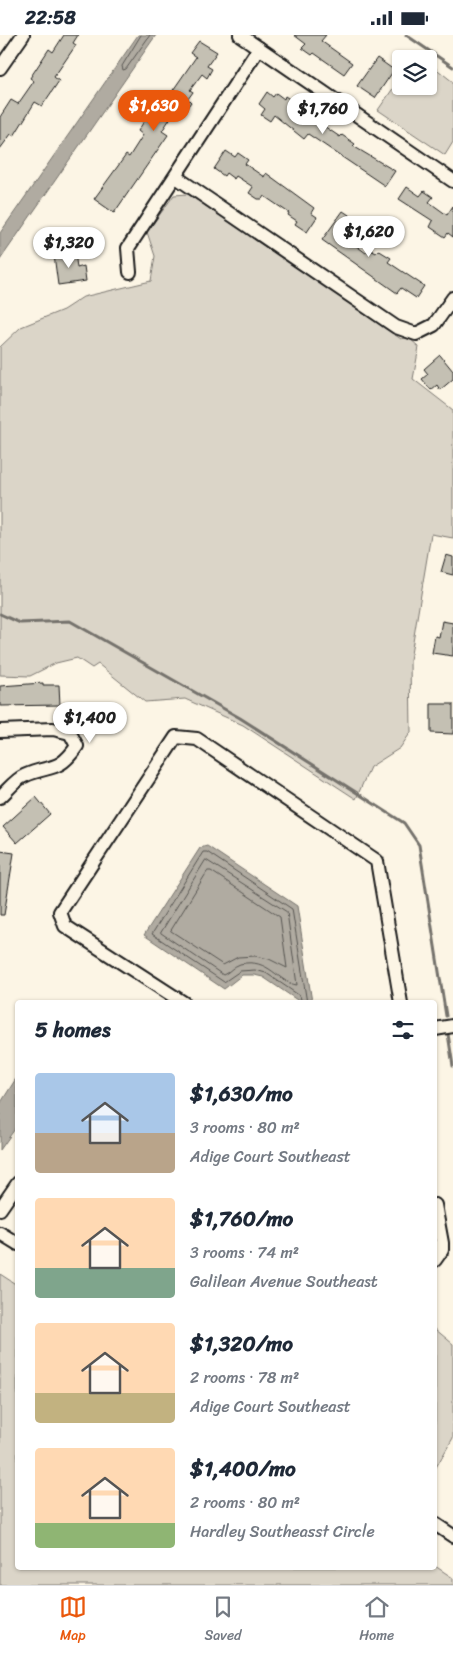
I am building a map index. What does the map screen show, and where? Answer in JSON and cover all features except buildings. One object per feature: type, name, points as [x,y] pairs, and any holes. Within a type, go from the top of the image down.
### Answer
[{"type":"street","points":[[2,61],[23,35]]},
{"type":"street","points":[[240,35],[453,181]]},
{"type":"street","points":[[130,272],[128,249],[259,48]]},
{"type":"street","points":[[176,177],[396,327],[416,334],[434,325],[453,298]]},
{"type":"street","points":[[0,731],[53,729],[70,733],[77,746],[68,759],[53,769],[23,776],[0,797]]},
{"type":"street","points":[[179,1000],[65,926],[60,912],[176,737],[197,739],[377,861],[400,1000]]},
{"type":"street","points":[[437,1029],[453,1026]]},
{"type":"street","points":[[0,1209],[15,1187]]},
{"type":"street","points":[[437,1216],[442,1250],[437,1257]]},
{"type":"street","points":[[0,1233],[15,1242]]},
{"type":"street","points":[[437,1525],[453,1536]]},
{"type":"shaded area","points":[[437,69],[453,82],[453,142],[445,155],[378,110],[392,90],[392,95],[437,95]]},
{"type":"shaded area","points":[[188,194],[401,339],[408,337],[419,347],[413,379],[453,410],[453,538],[431,534],[410,660],[411,732],[400,748],[370,767],[356,799],[243,725],[185,699],[145,702],[98,664],[92,668],[77,658],[56,663],[30,676],[0,675],[0,347],[21,327],[63,310],[83,297],[151,281],[155,256],[147,232],[174,195]]},
{"type":"shaded area","points":[[0,1274],[15,1284],[15,1570],[437,1570],[437,1567],[453,1578],[453,1585],[0,1585]]},
{"type":"shaded area","points":[[437,1331],[453,1344],[453,1438],[437,1466]]},
{"type":"water","points":[[138,35],[156,35],[0,260],[0,233]]},
{"type":"water","points":[[207,846],[297,906],[312,1000],[297,1000],[263,977],[254,975],[242,975],[224,989],[144,935],[200,848]]},
{"type":"water","points":[[15,1080],[15,1129],[0,1150],[0,1104]]},
{"type":"waterway","points":[[406,35],[453,67]]},
{"type":"waterway","points":[[0,614],[20,623],[70,621],[240,718],[404,823],[419,845],[446,1016]]},
{"type":"waterway","points":[[448,1034],[453,1066]]}]
